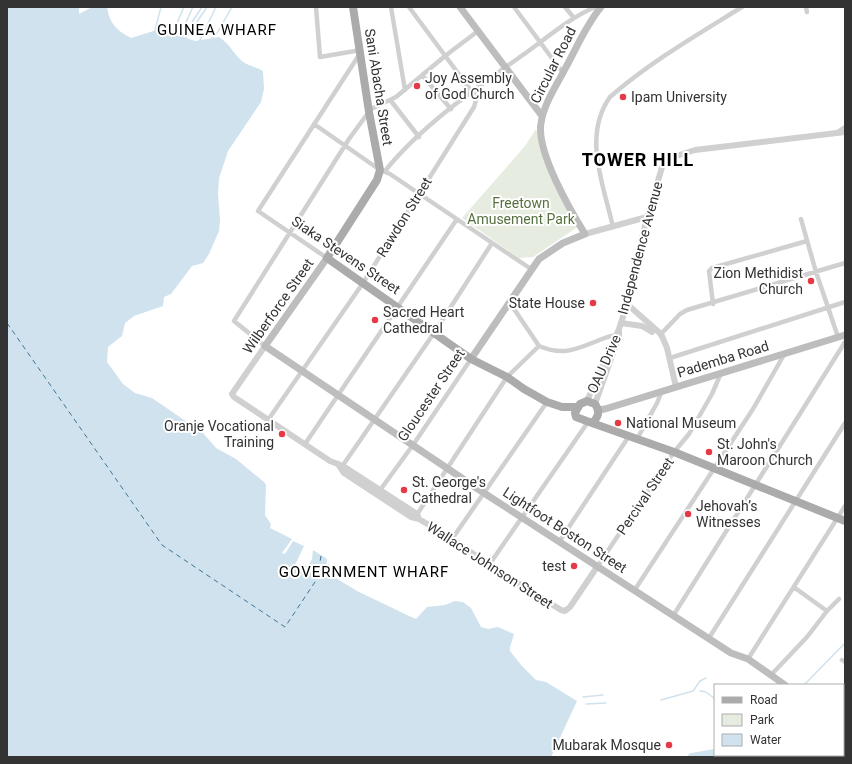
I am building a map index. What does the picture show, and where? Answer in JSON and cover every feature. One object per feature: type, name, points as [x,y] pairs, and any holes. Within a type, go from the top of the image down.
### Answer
[{"type":"main road","name":"Sani Abacha Street","points":[[353,7],[361,51],[369,111],[382,170]]},
{"type":"main road","points":[[460,7],[542,116],[540,132],[553,173],[567,206],[585,234]]},
{"type":"main road","name":"Circular Road","points":[[542,116],[584,31],[601,7]]},
{"type":"main road","name":"Wilberforce Street","points":[[266,346],[327,258],[382,170]]},
{"type":"main road","name":"Gloucester Street","points":[[471,359],[510,303],[531,269],[549,251],[563,243],[585,234]]},
{"type":"main road","name":"Siaka Stevens Street","points":[[327,258],[398,306],[471,359],[507,377],[547,402],[562,407],[576,417],[590,423]]},
{"type":"main road","name":"Pademba Road","points":[[595,409],[605,413],[609,407],[841,336]]},
{"type":"main road","name":"Lightfoot Boston Street","points":[[266,346],[413,446],[448,467],[484,493],[634,591],[709,638],[731,654],[748,659],[784,684]]},
{"type":"main road","name":"Siaka Stevens Street","points":[[562,407],[577,407]]},
{"type":"main road","points":[[576,417],[575,413],[577,407],[595,409],[610,430]]},
{"type":"main road","points":[[595,409],[590,423],[674,452],[842,520]]},
{"type":"street","points":[[316,7],[320,57],[361,51]]},
{"type":"street","points":[[391,7],[405,90]]},
{"type":"street","points":[[409,7],[473,91]]},
{"type":"street","points":[[514,7],[563,73]]},
{"type":"street","points":[[565,7],[574,18]]},
{"type":"street","points":[[382,170],[473,91],[574,18],[595,7]]},
{"type":"street","points":[[613,227],[596,144],[598,124],[606,103],[610,97],[644,69],[742,7]]},
{"type":"street","points":[[290,234],[345,145],[369,111],[391,100],[405,90],[445,56],[478,31]]},
{"type":"street","points":[[361,51],[314,124],[531,269]]},
{"type":"street","points":[[422,75],[451,109]]},
{"type":"street","name":"Rawdon Street","points":[[268,420],[363,283],[420,194],[474,107],[476,100],[473,91]]},
{"type":"street","points":[[391,100],[419,137]]},
{"type":"street","name":"Siaka Stevens Street","points":[[314,124],[258,211],[327,258]]},
{"type":"street","name":"Independence Avenue","points":[[620,326],[627,304],[647,217],[663,164],[670,158],[694,150],[842,132],[845,127]]},
{"type":"street","points":[[585,234],[647,217]]},
{"type":"street","points":[[305,444],[457,219]]},
{"type":"street","points":[[801,219],[828,308],[841,336]]},
{"type":"street","name":"Lightfoot Boston Street","points":[[266,346],[234,321],[290,234]]},
{"type":"street","points":[[713,304],[708,276],[709,270],[807,241]]},
{"type":"street","points":[[341,467],[434,333],[492,243]]},
{"type":"street","points":[[660,336],[683,312],[845,263]]},
{"type":"street","points":[[670,358],[845,302]]},
{"type":"street","points":[[510,303],[539,346],[552,350],[569,351],[617,336]]},
{"type":"street","points":[[627,304],[660,336],[670,358],[676,387]]},
{"type":"street","points":[[620,326],[642,326],[660,336]]},
{"type":"street","name":"OAU Drive","points":[[595,409],[620,326]]},
{"type":"street","points":[[673,616],[845,342]]},
{"type":"street","name":"Wilberforce Street","points":[[232,394],[266,346]]},
{"type":"street","points":[[417,517],[507,377],[539,346]]},
{"type":"street","points":[[634,591],[753,409],[785,353]]},
{"type":"street","name":"Gloucester Street","points":[[379,492],[413,446],[471,359]]},
{"type":"street","name":"Percival Street","points":[[561,610],[565,611],[570,607],[674,452],[702,413],[721,373]]},
{"type":"street","points":[[559,542],[657,403],[662,391]]},
{"type":"street","name":"Wallace Johnson Street","points":[[232,394],[234,397],[330,461],[452,539],[489,565],[561,610]]},
{"type":"street","points":[[452,539],[547,402]]},
{"type":"street","points":[[489,565],[521,517],[590,423]]},
{"type":"street","points":[[709,638],[845,423]]},
{"type":"street","points":[[748,659],[842,520],[845,506]]},
{"type":"street","points":[[795,588],[827,611]]},
{"type":"street","points":[[771,675],[807,637],[827,611],[839,599]]},
{"type":"green space","name":"Freetown Amusement Park","points":[[536,129],[552,180],[563,203],[579,226],[533,257],[519,258],[462,218],[525,146]]},
{"type":"water","points":[[7,7],[79,7],[79,14],[92,7],[107,7],[114,26],[131,38],[160,29],[195,41],[219,37],[226,42],[242,61],[263,71],[264,89],[261,102],[228,151],[219,178],[219,231],[209,254],[203,263],[192,266],[171,294],[164,297],[163,306],[134,316],[125,323],[122,336],[108,347],[107,362],[123,384],[135,393],[152,398],[203,433],[216,448],[236,459],[264,482],[266,485],[265,515],[271,524],[270,528],[292,539],[282,553],[285,554],[293,541],[304,546],[293,569],[297,570],[300,564],[307,566],[302,573],[304,574],[312,559],[313,550],[327,559],[326,572],[357,591],[416,619],[427,607],[445,605],[455,601],[463,602],[471,608],[481,627],[488,629],[498,627],[514,634],[510,651],[522,666],[536,680],[546,682],[577,701],[551,757],[7,757]]},
{"type":"waterway","points":[[155,30],[161,7]]},
{"type":"waterway","points":[[173,32],[184,7]]},
{"type":"waterway","points":[[180,35],[193,7]]},
{"type":"waterway","points":[[183,36],[202,7]]},
{"type":"waterway","points":[[186,38],[207,7]]},
{"type":"waterway","points":[[199,42],[216,7]]},
{"type":"waterway","points":[[212,38],[216,35],[232,7]]},
{"type":"waterway","points":[[805,684],[845,643]]},
{"type":"waterway","points":[[661,700],[693,691],[700,681],[706,678]]},
{"type":"waterway","points":[[700,691],[706,692],[714,698]]},
{"type":"waterway","points":[[583,697],[603,695]]},
{"type":"waterway","points":[[586,704],[606,703]]},
{"type":"waterway","points":[[692,757],[714,753]]},
{"type":"ferry route","points":[[7,323],[162,545],[285,627],[317,579],[321,556]]},
{"type":"place","name":"Joy Assembly of God Church","points":[[417,86]]},
{"type":"place","name":"Ipam University","points":[[623,97]]},
{"type":"place","name":"Zion Methidist Church","points":[[811,281]]},
{"type":"place","name":"State House","points":[[593,303]]},
{"type":"place","name":"Sacred Heart Cathedral","points":[[375,320]]},
{"type":"place","name":"National Museum","points":[[618,423]]},
{"type":"place","name":"Oranje Vocational Training","points":[[282,434]]},
{"type":"place","name":"St. John's Maroon Church","points":[[709,452]]},
{"type":"place","name":"St. George's Cathedral","points":[[404,490]]},
{"type":"place","name":"Jehovah’s Witnesses","points":[[688,514]]},
{"type":"place","name":"test","points":[[574,566]]},
{"type":"place","name":"Mubarak Mosque","points":[[669,745]]},
{"type":"district","name":"GUINEA WHARF","points":[[217,30]]},
{"type":"district","name":"TOWER HILL","points":[[638,159]]},
{"type":"district","name":"GOVERNMENT WHARF","points":[[364,572]]}]
